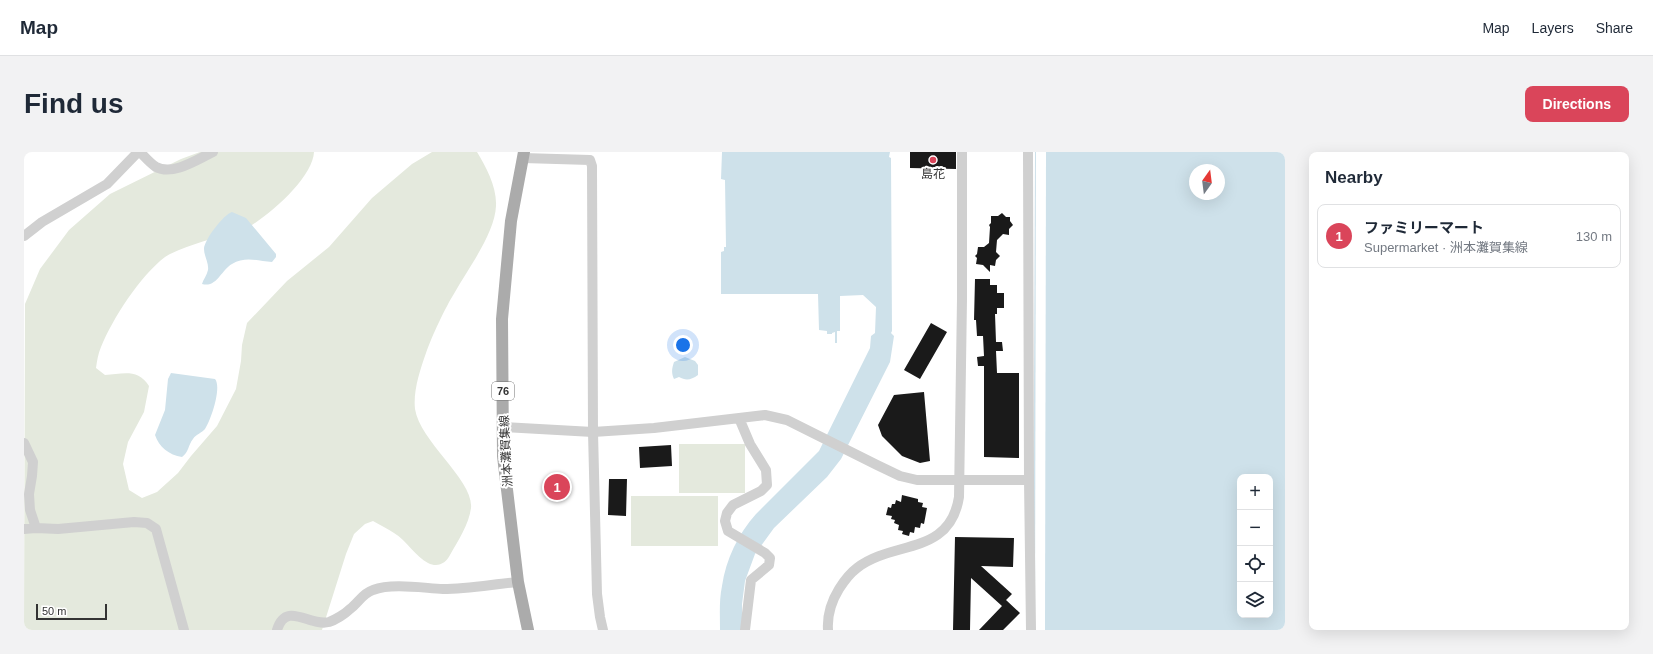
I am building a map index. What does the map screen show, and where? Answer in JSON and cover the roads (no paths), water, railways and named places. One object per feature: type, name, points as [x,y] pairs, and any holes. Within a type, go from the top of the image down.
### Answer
[{"type":"main road","name":"洲本灘賀集線","points":[[524,155],[511,221],[502,318],[504,427],[503,456],[518,582],[528,630]]},
{"type":"street","points":[[24,236],[42,222],[107,184],[139,152],[156,166],[164,169],[173,169],[213,152]]},
{"type":"street","points":[[828,630],[830,608],[836,594],[848,576],[857,568],[878,556],[923,544],[939,534],[955,514],[959,497],[962,299],[962,152]]},
{"type":"street","points":[[1028,152],[1031,630]]},
{"type":"street","points":[[524,155],[590,160],[592,166],[593,432],[597,594],[603,630]]},
{"type":"street","points":[[504,427],[593,432],[661,427],[765,415],[787,420],[900,476],[942,480],[1029,480]]},
{"type":"street","points":[[739,418],[750,444],[766,470],[767,485],[761,491],[733,505],[727,513],[725,521],[728,531],[765,553],[770,558],[769,565],[751,580],[745,630]]},
{"type":"street","points":[[24,443],[33,462],[32,481],[29,494],[30,510],[36,528]]},
{"type":"street","points":[[24,529],[58,529],[134,522],[147,523],[156,529],[184,630]]},
{"type":"street","points":[[277,630],[283,620],[290,615],[298,615],[315,622],[330,621],[350,610],[367,592],[374,589],[394,587],[444,589],[518,582]]},
{"type":"place","name":"島花","points":[[933,160]]},
{"type":"place","name":"ファミリーマート","points":[[557,487]]}]
